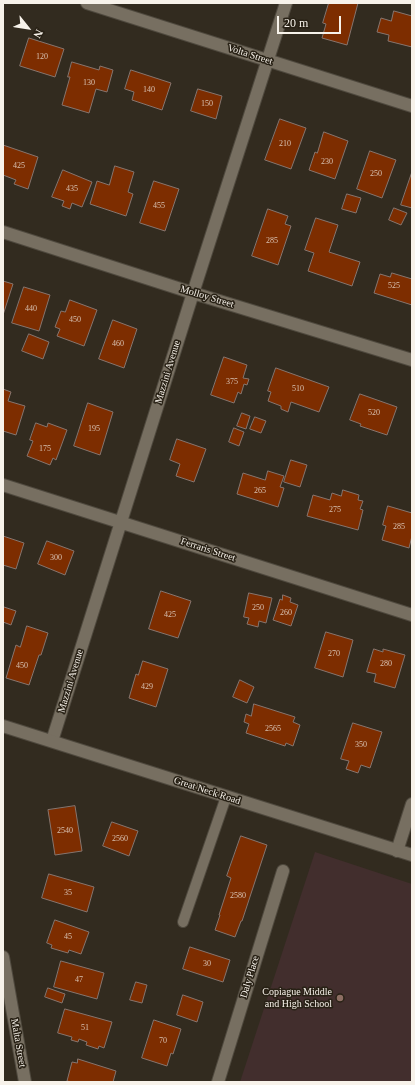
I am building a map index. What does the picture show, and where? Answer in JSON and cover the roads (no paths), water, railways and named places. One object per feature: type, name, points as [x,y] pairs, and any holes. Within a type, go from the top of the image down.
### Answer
[{"type":"street","name":"Volta Street","points":[[88,3],[412,106]]},
{"type":"street","name":"Mazzini Avenue","points":[[52,742],[286,3]]},
{"type":"street","name":"Molloy Street","points":[[3,232],[193,293],[412,360]]},
{"type":"street","name":"Ferraris Street","points":[[3,485],[412,616]]},
{"type":"street","name":"Great Neck Road","points":[[3,726],[412,856]]},
{"type":"street","points":[[397,851],[412,804]]},
{"type":"street","name":"Daly Place","points":[[218,1082],[282,871]]},
{"type":"street","name":"Malta Street","points":[[3,957],[25,1082]]},
{"type":"lane","points":[[183,922],[226,797]]},
{"type":"place","name":"Copiague Middle and High School","points":[[340,998]]}]
